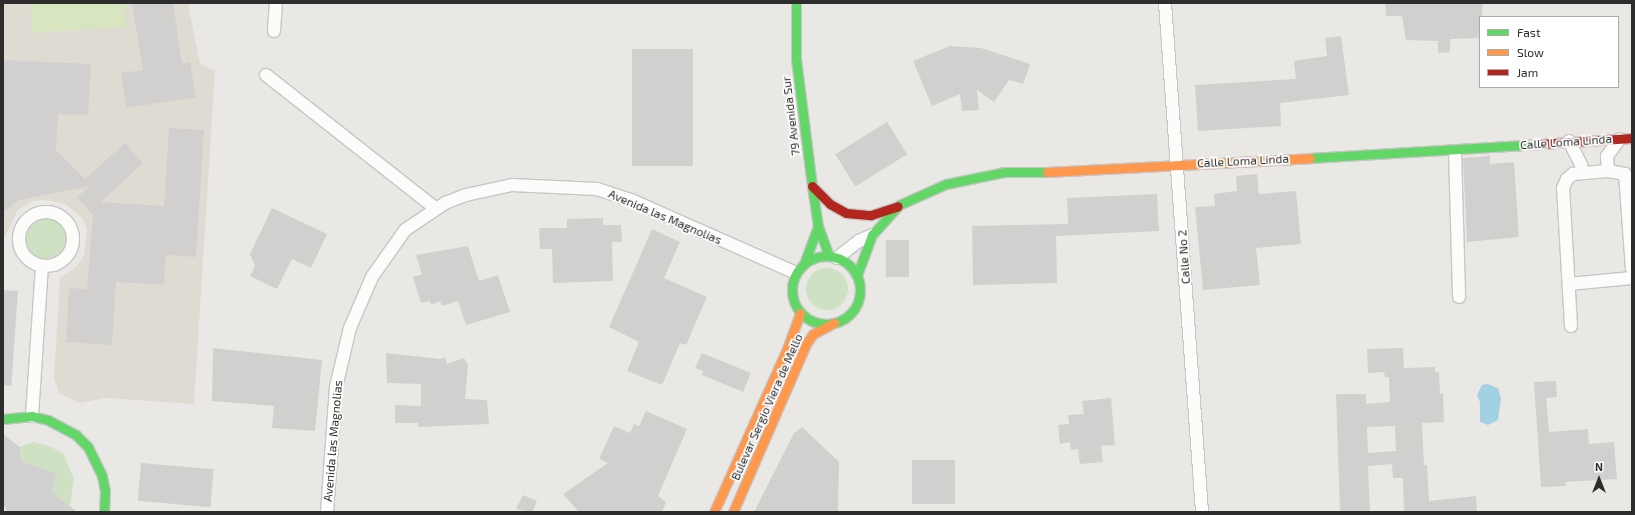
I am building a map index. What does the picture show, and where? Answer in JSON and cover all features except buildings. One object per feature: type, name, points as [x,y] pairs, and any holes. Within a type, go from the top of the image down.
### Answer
[{"type":"main road","name":"79 Avenida Sur","points":[[796,3],[796,59],[812,186],[818,226],[833,257]]},
{"type":"main road","name":"Calle Loma Linda","points":[[856,275],[872,235],[899,205],[946,184],[1004,172],[1082,172],[1177,164],[1455,151],[1568,141],[1626,139]]},
{"type":"main road","points":[[812,186],[824,200],[846,213],[871,215],[899,205]]},
{"type":"main road","name":"79 Avenida Sur","points":[[804,264],[818,226]]},
{"type":"main road","points":[[833,257],[851,267],[856,275],[860,291],[857,305],[843,320],[834,323],[816,323],[800,313],[791,295],[796,273],[804,264],[815,258],[833,257]]},
{"type":"main road","name":"Bulevar Sergio Viera de Mello","points":[[714,512],[787,349],[800,313]]},
{"type":"main road","name":"Bulevar Sergio Viera de Mello","points":[[733,512],[806,344],[813,334],[834,323]]},
{"type":"main road","points":[[3,419],[32,416],[63,426],[88,447],[102,476],[105,492],[104,512]]},
{"type":"street","points":[[274,31],[276,3]]},
{"type":"street","name":"Calle No 2","points":[[1165,3],[1202,512]]},
{"type":"street","points":[[266,75],[436,209]]},
{"type":"street","points":[[1608,171],[1607,156],[1626,139]]},
{"type":"street","points":[[1568,141],[1582,165],[1582,172]]},
{"type":"street","points":[[1455,151],[1459,297]]},
{"type":"street","points":[[1571,326],[1564,188],[1567,179],[1582,172],[1608,171],[1625,174],[1627,182],[1632,268]]},
{"type":"street","name":"Avenida las Magnolias","points":[[327,512],[336,387],[350,328],[372,277],[405,230],[436,209],[466,195],[512,185],[598,189],[631,200],[796,273]]},
{"type":"street","points":[[42,212],[52,212],[62,217],[70,225],[73,244],[63,260],[53,265],[42,266],[32,262],[24,254],[20,244],[20,234],[24,224],[31,216],[42,212]]},
{"type":"street","name":"Calle Loma Linda","points":[[833,257],[872,235]]},
{"type":"street","points":[[32,416],[42,266]]},
{"type":"street","points":[[1568,284],[1632,278]]},
{"type":"shaded area","points":[[3,3],[188,3],[200,64],[215,71],[194,404],[106,398],[79,403],[59,393],[54,378],[60,278],[77,266],[84,255],[87,229],[83,219],[66,204],[44,200],[32,201],[17,211],[6,235],[3,235]]},
{"type":"green space","points":[[30,3],[125,3],[126,27],[32,33]]},
{"type":"green space","points":[[43,216],[51,216],[56,217],[63,222],[68,229],[68,247],[63,254],[56,259],[43,260],[35,257],[28,250],[25,242],[25,234],[28,226],[35,219]]},
{"type":"green space","points":[[823,268],[831,268],[839,271],[845,277],[848,289],[845,301],[839,307],[831,310],[823,310],[815,307],[809,301],[806,293],[806,285],[809,277],[815,271]]},
{"type":"green space","points":[[33,442],[49,446],[63,453],[74,479],[70,506],[52,492],[57,473],[21,461],[20,447]]},
{"type":"water","points":[[1487,384],[1498,388],[1501,398],[1498,420],[1488,425],[1480,422],[1480,402],[1477,395],[1482,385]]},
{"type":"traffic: fast","points":[[796,3],[796,59],[812,186],[818,226],[829,256]]},
{"type":"traffic: fast","points":[[1310,158],[1541,144]]},
{"type":"traffic: fast","points":[[857,275],[872,235],[899,205],[946,184],[1004,172],[1047,172]]},
{"type":"traffic: fast","points":[[804,264],[818,226]]},
{"type":"traffic: fast","points":[[826,256],[839,258],[850,266],[858,277],[860,290],[858,303],[850,314],[839,322],[826,324],[813,322],[802,314],[794,303],[792,290],[794,277],[802,266],[813,258],[826,256]]},
{"type":"traffic: fast","points":[[3,419],[32,416],[48,420],[76,435],[88,447],[102,476],[105,492],[104,512]]},
{"type":"traffic: slow","points":[[1047,172],[1310,158]]},
{"type":"traffic: slow","points":[[714,512],[787,349],[800,313]]},
{"type":"traffic: slow","points":[[733,512],[806,344],[813,334],[834,323]]},
{"type":"traffic: jam","points":[[1541,144],[1632,138]]},
{"type":"traffic: jam","points":[[812,186],[830,204],[846,213],[871,215],[898,206]]}]
